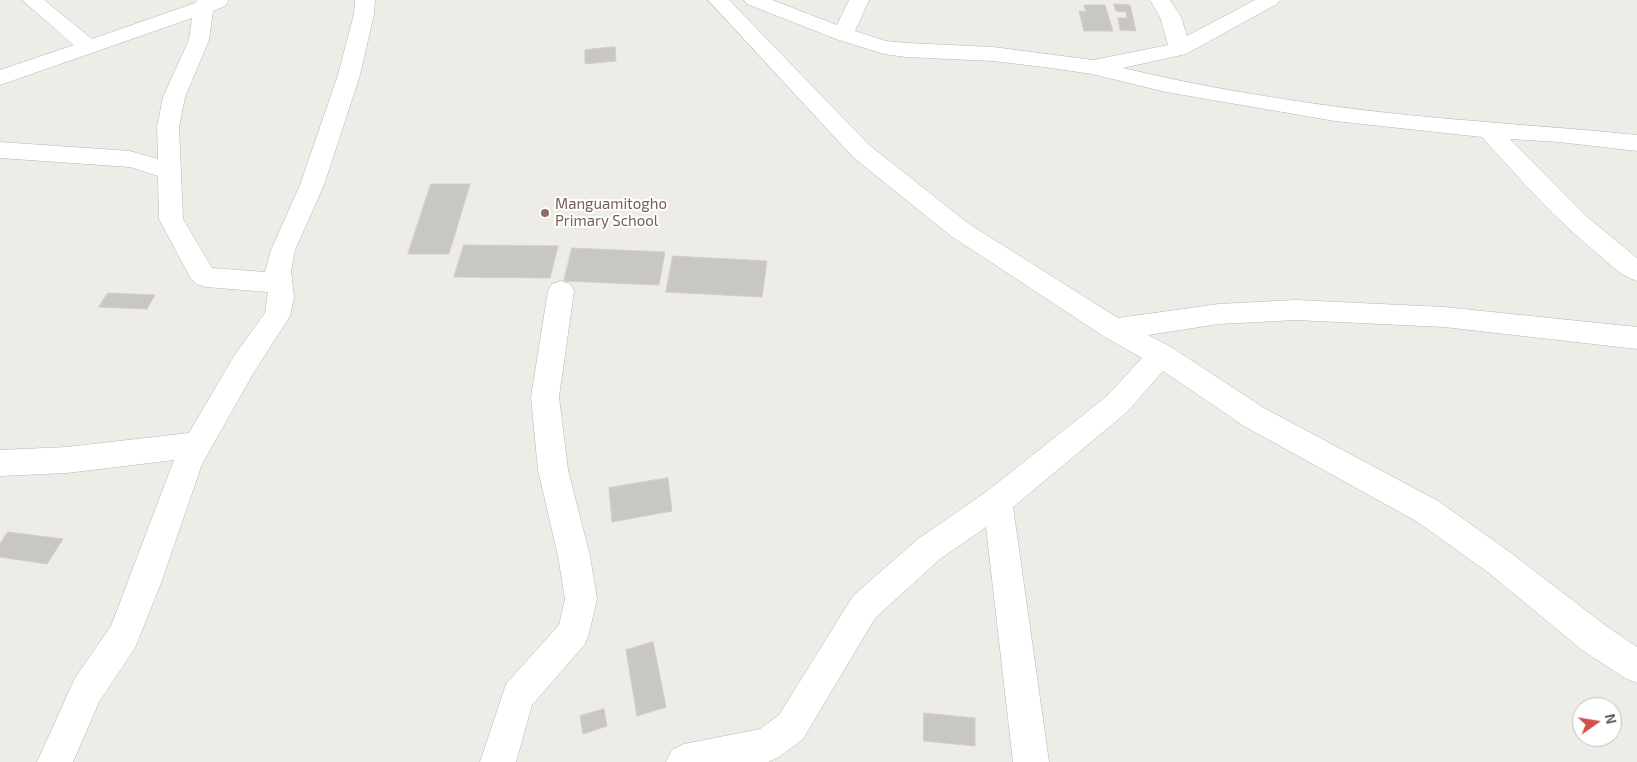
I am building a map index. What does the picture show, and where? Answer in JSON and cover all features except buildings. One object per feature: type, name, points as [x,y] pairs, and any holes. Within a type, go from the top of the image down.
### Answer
[{"type":"street","points":[[32,0],[89,47]]},
{"type":"street","points":[[55,762],[87,690],[123,637],[145,583],[189,460],[244,364],[277,316],[281,297],[278,271],[283,250],[312,185],[349,75],[364,14],[365,0]]},
{"type":"street","points":[[718,0],[861,151],[960,230],[1114,329],[1161,355],[1254,417],[1427,511],[1500,564],[1594,638],[1637,666]]},
{"type":"street","points":[[754,0],[843,34],[884,47],[906,50],[993,54],[1092,67],[1166,85],[1335,114],[1488,130],[1559,134],[1637,143]]},
{"type":"street","points":[[843,34],[859,0]]},
{"type":"street","points":[[1160,0],[1170,13],[1179,48]]},
{"type":"street","points":[[1092,67],[1179,48],[1270,0]]},
{"type":"street","points":[[0,78],[212,2]]},
{"type":"street","points":[[212,2],[199,40],[172,104],[168,127],[171,219],[200,272],[206,277],[279,283]]},
{"type":"street","points":[[1488,130],[1558,204],[1614,255],[1637,271]]},
{"type":"street","points":[[0,150],[130,159],[170,171]]},
{"type":"street","points":[[498,762],[518,696],[573,633],[581,599],[574,556],[553,470],[545,397],[561,291]]},
{"type":"street","points":[[1114,329],[1219,314],[1296,310],[1444,317],[1637,338]]},
{"type":"street","points":[[684,762],[767,745],[791,726],[864,607],[929,549],[997,502],[1117,404],[1161,355]]},
{"type":"street","points":[[0,463],[67,460],[198,445]]},
{"type":"street","points":[[997,502],[1007,562],[1014,643],[1031,762]]},
{"type":"place","name":"Manguamitogho Primary School","points":[[545,213]]}]
